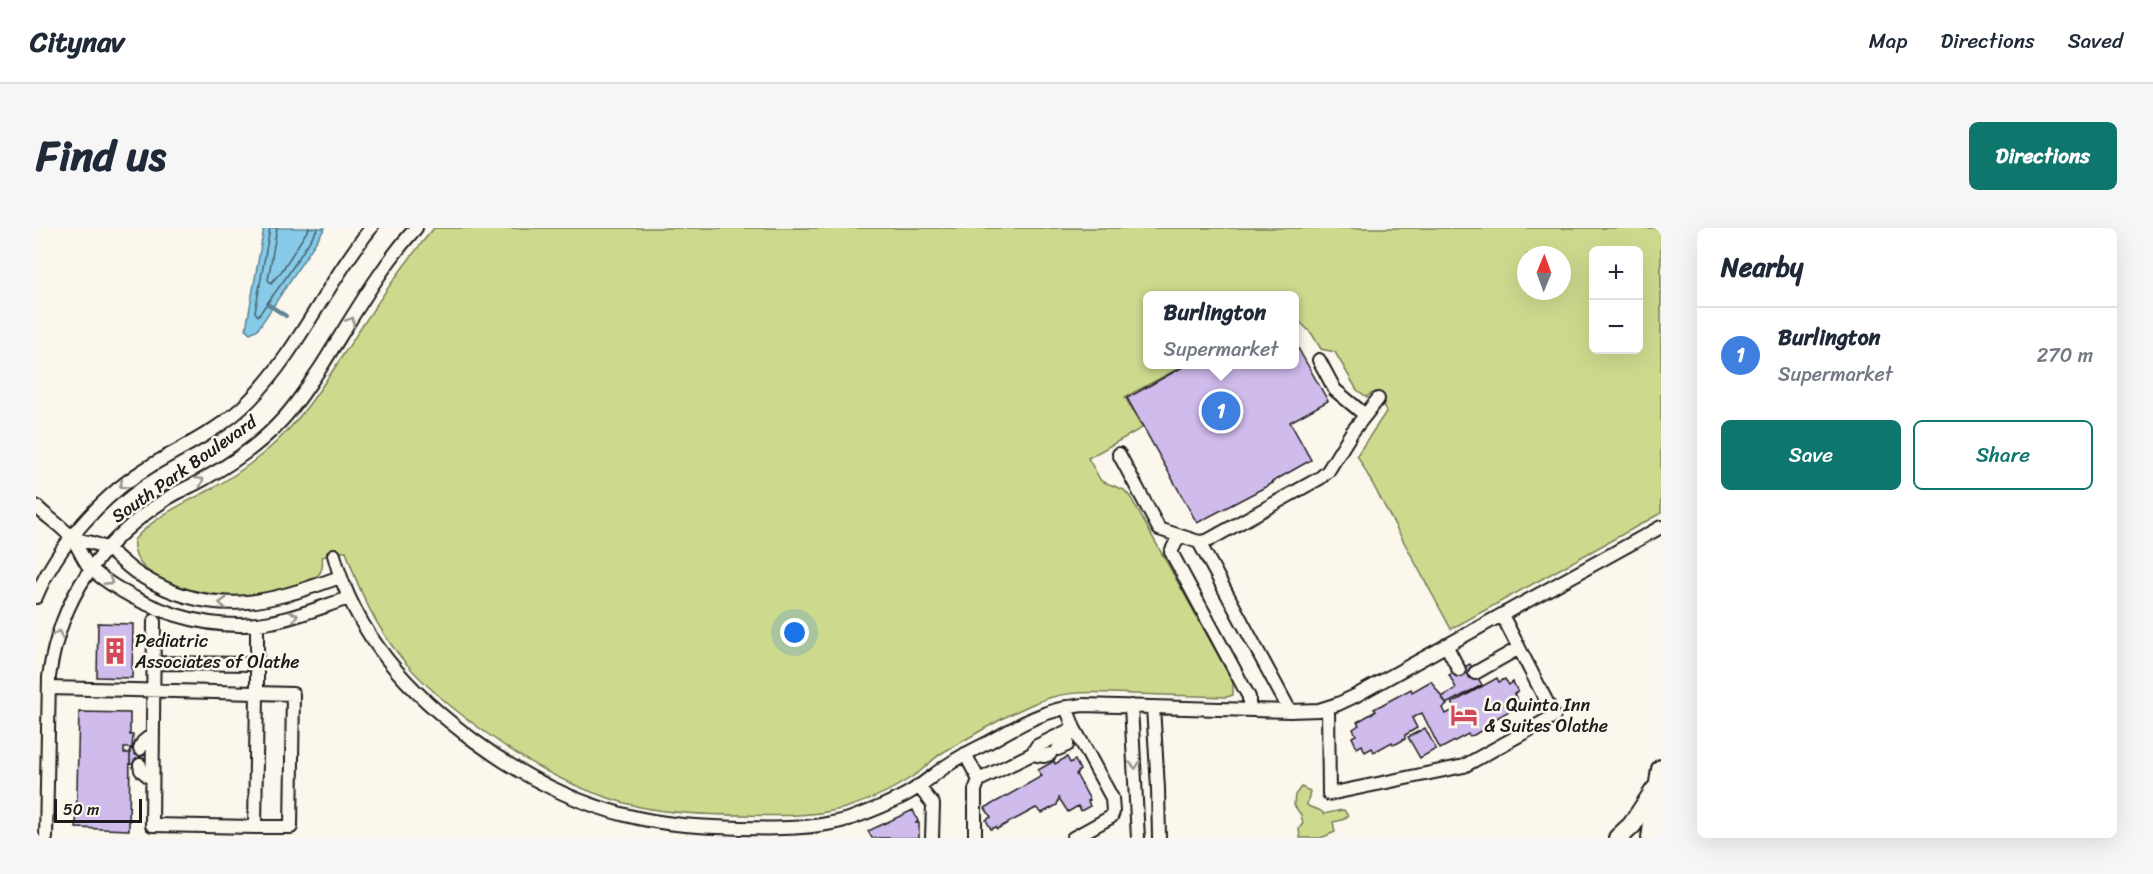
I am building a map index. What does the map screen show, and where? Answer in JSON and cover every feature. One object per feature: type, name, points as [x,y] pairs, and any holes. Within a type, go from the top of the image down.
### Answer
[{"type":"highway","points":[[1618,838],[1632,825],[1660,777]]},
{"type":"highway","points":[[1651,838],[1660,777]]},
{"type":"street","name":"South Park Boulevard","points":[[36,597],[72,538],[98,506],[129,480],[230,419],[250,401],[283,360],[371,228]]},
{"type":"street","name":"South Park Boulevard","points":[[46,838],[49,688],[53,652],[72,598],[105,548],[138,519],[168,498],[204,479],[255,446],[281,422],[303,394],[396,254],[416,228]]},
{"type":"street","points":[[1319,360],[1335,390],[1365,415]]},
{"type":"street","points":[[1119,454],[1159,529],[1199,542],[1207,541],[1329,471],[1343,446],[1378,399]]},
{"type":"street","points":[[36,506],[72,538],[90,569],[150,605],[171,614],[211,623],[257,624],[294,616],[350,598]]},
{"type":"street","points":[[334,555],[340,577],[366,629],[393,668],[419,696],[452,724],[524,775],[560,793],[602,809],[647,820],[692,826],[788,828],[833,823],[889,803],[965,754],[1026,721],[1054,709],[1083,705],[1290,711],[1328,708],[1355,696],[1661,527]]},
{"type":"street","points":[[1179,536],[1171,552],[1249,697],[1249,710]]},
{"type":"street","points":[[72,538],[105,548],[154,584],[192,599],[210,602],[235,604],[277,598],[340,577]]},
{"type":"street","points":[[1199,542],[1290,711]]},
{"type":"street","points":[[1328,708],[1329,794],[1464,766],[1554,716],[1502,615]]},
{"type":"street","points":[[49,688],[153,691],[293,694],[291,827],[152,825],[153,734],[153,691],[153,663],[154,621]]},
{"type":"street","points":[[255,827],[257,624]]},
{"type":"street","points":[[1446,645],[1459,670]]},
{"type":"street","points":[[1475,673],[1519,648]]},
{"type":"street","points":[[153,663],[257,664]]},
{"type":"street","points":[[1131,706],[1138,838]]},
{"type":"street","points":[[1066,707],[1071,730],[1109,790],[1113,812],[1111,817],[1073,838]]},
{"type":"street","points":[[1153,707],[1159,838]]},
{"type":"street","points":[[1032,754],[1041,756],[1067,745],[1071,730]]},
{"type":"street","points":[[975,838],[975,790],[979,780],[1032,754],[1037,746],[1071,730]]},
{"type":"street","points":[[140,749],[143,742],[153,734]]},
{"type":"street","points":[[965,754],[979,780]]},
{"type":"street","points":[[140,765],[141,770],[152,779]]},
{"type":"street","points":[[918,786],[933,804],[932,838]]},
{"type":"green space","points":[[434,228],[1661,228],[1661,513],[1451,629],[1357,455],[1386,412],[1383,404],[1371,393],[1367,397],[1357,390],[1335,352],[1321,349],[1312,334],[1299,321],[1299,291],[1143,291],[1143,369],[1178,369],[1125,397],[1142,428],[1088,458],[1101,481],[1124,490],[1131,498],[1233,682],[1233,695],[1227,697],[1088,692],[1065,694],[1043,700],[1018,710],[943,752],[911,778],[893,788],[845,808],[820,813],[768,816],[678,813],[620,802],[581,788],[544,770],[465,718],[441,699],[401,658],[370,610],[346,551],[322,557],[321,570],[312,579],[277,591],[247,596],[191,590],[157,577],[144,567],[136,555],[134,540],[141,532],[167,513],[206,492],[257,458],[283,435],[319,390],[387,290]]},
{"type":"green space","points":[[1301,787],[1310,791],[1307,805],[1309,807],[1320,810],[1324,814],[1344,810],[1348,816],[1333,822],[1335,832],[1321,838],[1300,838],[1299,829],[1303,823],[1294,805],[1295,795]]},
{"type":"water","points":[[264,228],[325,228],[258,329],[250,333],[246,329]]},
{"type":"building","points":[[1299,350],[1328,401],[1290,422],[1311,460],[1197,523],[1127,398],[1179,369],[1299,369]]},
{"type":"building","name":"Pediatric Associates of Olathe","points":[[98,623],[133,624],[132,678],[97,677]]},
{"type":"building","points":[[1470,664],[1482,685],[1446,704],[1442,697],[1456,688],[1449,675]]},
{"type":"building","name":"La Quinta Inn & Suites Olathe","points":[[1497,678],[1499,682],[1505,679],[1509,685],[1513,682],[1518,692],[1514,694],[1519,702],[1512,706],[1513,709],[1486,724],[1487,727],[1474,735],[1469,736],[1468,734],[1440,749],[1422,713],[1412,718],[1417,728],[1405,735],[1405,739],[1396,744],[1392,742],[1374,752],[1372,748],[1365,752],[1362,745],[1357,748],[1352,737],[1356,735],[1353,729],[1359,725],[1357,722],[1376,711],[1374,709],[1411,689],[1412,692],[1431,681],[1447,705],[1443,708],[1446,714],[1456,709],[1452,703]]},
{"type":"building","points":[[79,712],[130,713],[132,748],[124,748],[124,753],[130,753],[129,830],[76,828]]},
{"type":"building","name":"La Quinta Inn & Suites Olathe","points":[[1425,728],[1436,749],[1420,758],[1408,737]]},
{"type":"building","points":[[130,749],[148,750],[147,765],[130,764]]},
{"type":"building","points":[[1067,757],[1070,763],[1075,760],[1080,770],[1076,774],[1090,800],[1088,801],[1090,806],[1081,811],[1078,806],[1068,812],[1059,798],[1057,805],[1042,813],[1036,808],[997,829],[996,827],[991,829],[986,820],[991,817],[985,808],[1042,776],[1038,770]]},
{"type":"building","points":[[913,810],[918,821],[916,823],[919,823],[919,838],[872,838],[868,831]]},
{"type":"waterway","points":[[269,305],[286,316]]},
{"type":"place","name":"Burlington","points":[[1221,411]]},
{"type":"place","name":"Pediatric Associates of Olathe","points":[[115,651]]},
{"type":"place","name":"La Quinta Inn & Suites Olathe","points":[[1464,715]]}]
